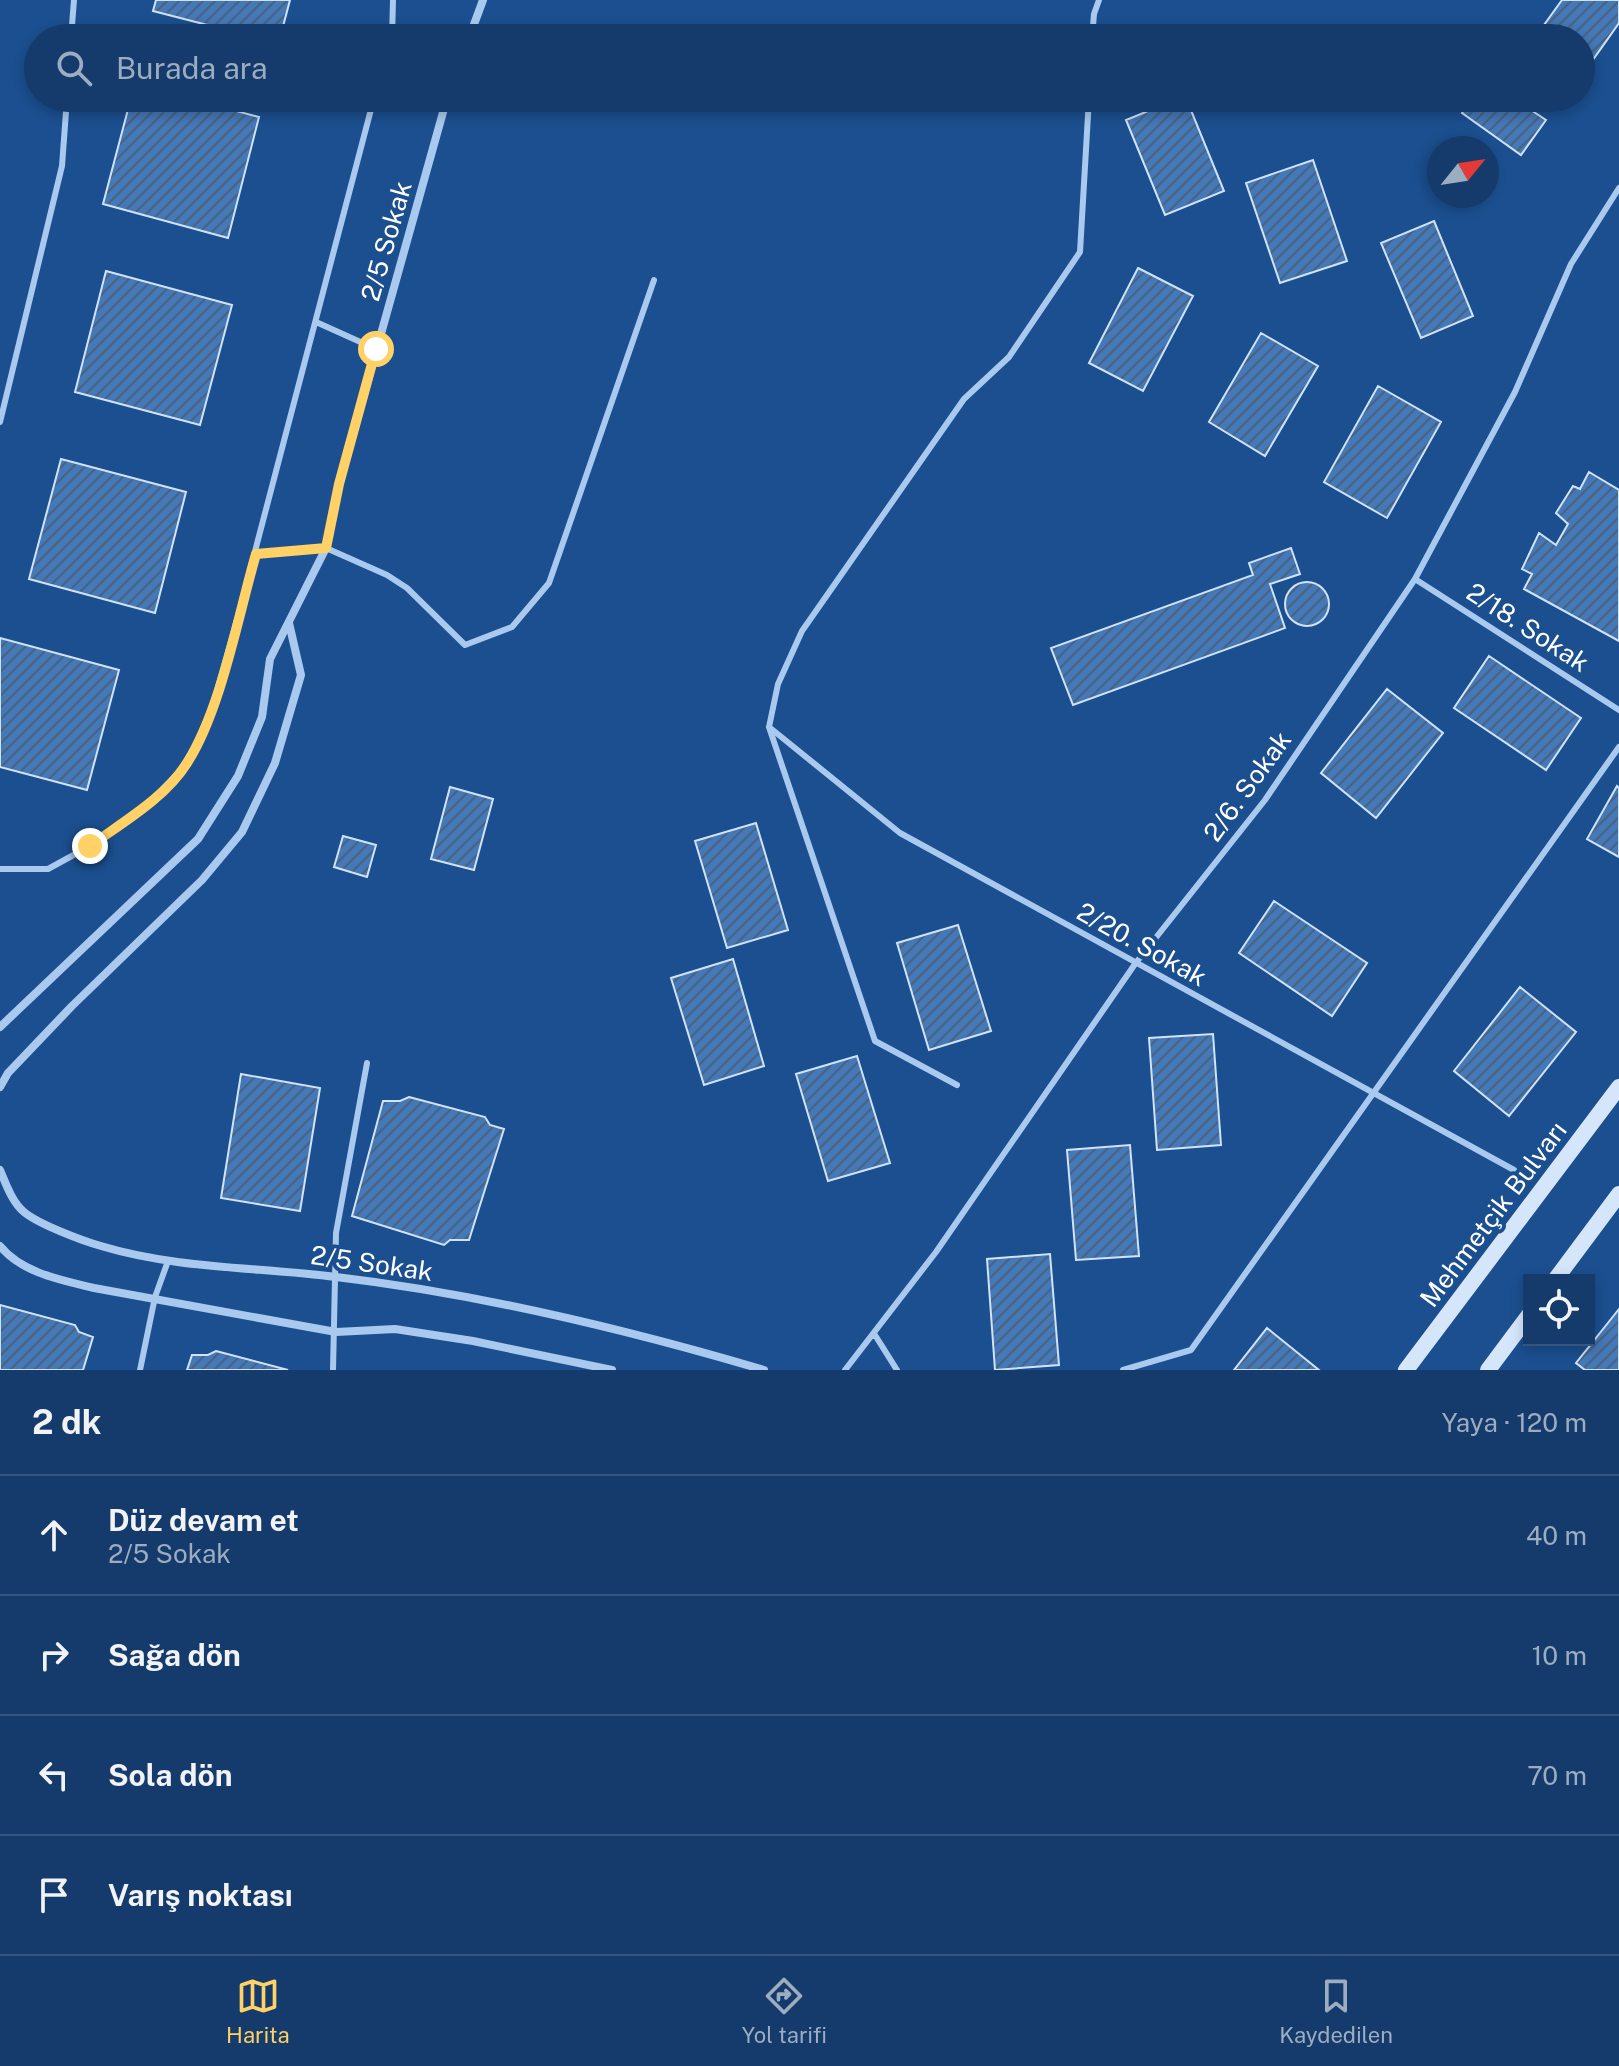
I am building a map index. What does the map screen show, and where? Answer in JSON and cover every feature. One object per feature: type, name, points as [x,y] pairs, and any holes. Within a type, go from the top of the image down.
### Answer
[{"type":"main road","name":"Mehmetçik Bulvarı","points":[[1406,1370],[1619,1087]]},
{"type":"main road","points":[[1559,1274],[1619,1194]]},
{"type":"main road","points":[[1488,1370],[1523,1323]]},
{"type":"street","points":[[474,24],[483,0]]},
{"type":"street","name":"2/5 Sokak","points":[[0,1027],[198,839],[238,776],[262,717],[270,659],[326,548],[339,484],[443,112]]},
{"type":"street","points":[[0,1087],[8,1073],[72,1006],[202,880],[242,832],[275,763],[301,675],[288,622]]},
{"type":"street","name":"2/5 Sokak","points":[[0,1170],[10,1194],[24,1213],[101,1246],[168,1261],[336,1277],[432,1291],[659,1339],[764,1370]]},
{"type":"street","points":[[0,1246],[12,1260],[58,1279],[336,1332],[395,1329],[473,1341],[612,1370]]},
{"type":"lane","points":[[72,24],[74,0]]},
{"type":"lane","points":[[392,24],[393,0]]},
{"type":"lane","points":[[1093,24],[1099,0]]},
{"type":"lane","points":[[0,422],[62,166],[66,112]]},
{"type":"lane","points":[[0,869],[48,869],[90,846],[148,804],[187,764],[212,708],[256,554],[370,112]]},
{"type":"lane","points":[[957,1085],[875,1041],[769,727],[778,684],[802,631],[964,399],[1009,357],[1080,252],[1088,112]]},
{"type":"lane","name":"2/6. Sokak","points":[[845,1370],[875,1335],[1135,964],[1265,800],[1415,579],[1515,392],[1571,264],[1619,188]]},
{"type":"lane","points":[[256,554],[326,548],[387,575],[407,588],[465,645],[512,627],[549,583],[654,280]]},
{"type":"lane","points":[[316,322],[376,349]]},
{"type":"lane","name":"2/18. Sokak","points":[[1415,579],[1619,710]]},
{"type":"lane","name":"2/20. Sokak","points":[[769,727],[900,833],[1514,1170]]},
{"type":"lane","points":[[1123,1370],[1191,1350],[1377,1093],[1619,747]]},
{"type":"lane","points":[[333,1370],[336,1233],[367,1063]]},
{"type":"lane","points":[[140,1370],[155,1297],[168,1261]]},
{"type":"lane","points":[[875,1335],[897,1370]]},
{"type":"building","points":[[156,0],[290,0],[284,24],[204,24],[153,11]]},
{"type":"building","points":[[1562,0],[1619,0],[1619,23],[1595,57],[1595,24],[1545,24]]},
{"type":"building","points":[[127,112],[240,112],[259,117],[228,238],[103,204]]},
{"type":"building","points":[[1146,112],[1192,112],[1224,191],[1165,215],[1126,120]]},
{"type":"building","points":[[1463,112],[1534,112],[1546,120],[1521,155],[1499,139],[1499,136],[1494,136]]},
{"type":"building","points":[[1313,160],[1347,261],[1280,283],[1246,183]]},
{"type":"building","points":[[1434,221],[1473,316],[1421,338],[1381,243]]},
{"type":"building","points":[[1138,268],[1193,296],[1143,391],[1089,363]]},
{"type":"building","points":[[106,271],[232,305],[200,425],[75,392]]},
{"type":"building","points":[[1261,333],[1318,366],[1265,456],[1209,422]]},
{"type":"building","points":[[1378,386],[1441,422],[1387,518],[1324,482]]},
{"type":"building","points":[[61,459],[186,492],[155,613],[29,579]]},
{"type":"building","points":[[1589,472],[1619,490],[1619,641],[1524,589],[1532,574],[1522,569],[1539,533],[1556,545],[1568,524],[1556,513],[1573,486],[1580,489]]},
{"type":"building","points":[[1291,548],[1300,574],[1270,584],[1285,628],[1073,705],[1051,648],[1253,575],[1249,563]]},
{"type":"building","points":[[1307,582],[1322,589],[1329,604],[1322,619],[1307,626],[1292,619],[1285,604],[1292,589]]},
{"type":"building","points":[[0,638],[119,670],[87,790],[0,767]]},
{"type":"building","points":[[1489,656],[1581,718],[1546,770],[1454,708]]},
{"type":"building","points":[[1387,689],[1443,733],[1376,818],[1321,773]]},
{"type":"building","points":[[1617,786],[1619,788],[1619,857],[1587,839]]},
{"type":"building","points":[[450,787],[493,799],[474,870],[431,859]]},
{"type":"building","points":[[756,823],[788,930],[727,948],[695,841]]},
{"type":"building","points":[[343,836],[376,845],[367,877],[334,867]]},
{"type":"building","points":[[1274,901],[1367,963],[1332,1016],[1239,953]]},
{"type":"building","points":[[958,925],[991,1031],[929,1050],[897,943]]},
{"type":"building","points":[[733,959],[764,1066],[704,1085],[671,978]]},
{"type":"building","points":[[1520,987],[1576,1032],[1509,1116],[1454,1071]]},
{"type":"building","points":[[1213,1034],[1221,1145],[1157,1150],[1149,1038]]},
{"type":"building","points":[[857,1056],[890,1163],[828,1181],[796,1074]]},
{"type":"building","points":[[241,1074],[320,1088],[300,1211],[221,1198]]},
{"type":"building","points":[[409,1097],[485,1117],[490,1125],[504,1129],[469,1240],[450,1240],[444,1245],[352,1216],[383,1101],[400,1101]]},
{"type":"building","points":[[1130,1145],[1139,1256],[1076,1260],[1067,1150]]},
{"type":"building","points":[[1050,1254],[1059,1365],[995,1370],[987,1259]]},
{"type":"building","points":[[0,1305],[75,1325],[79,1332],[93,1337],[83,1370],[0,1370]]},
{"type":"building","points":[[1619,1309],[1619,1370],[1585,1370],[1576,1363],[1590,1346],[1595,1346],[1595,1339]]},
{"type":"building","points":[[1267,1328],[1319,1370],[1234,1370]]},
{"type":"building","points":[[216,1351],[288,1370],[187,1370],[192,1355],[208,1355]]},
{"type":"route","points":[[90,846],[148,804],[187,764],[212,708],[256,554],[326,548],[339,484],[376,349]]}]
